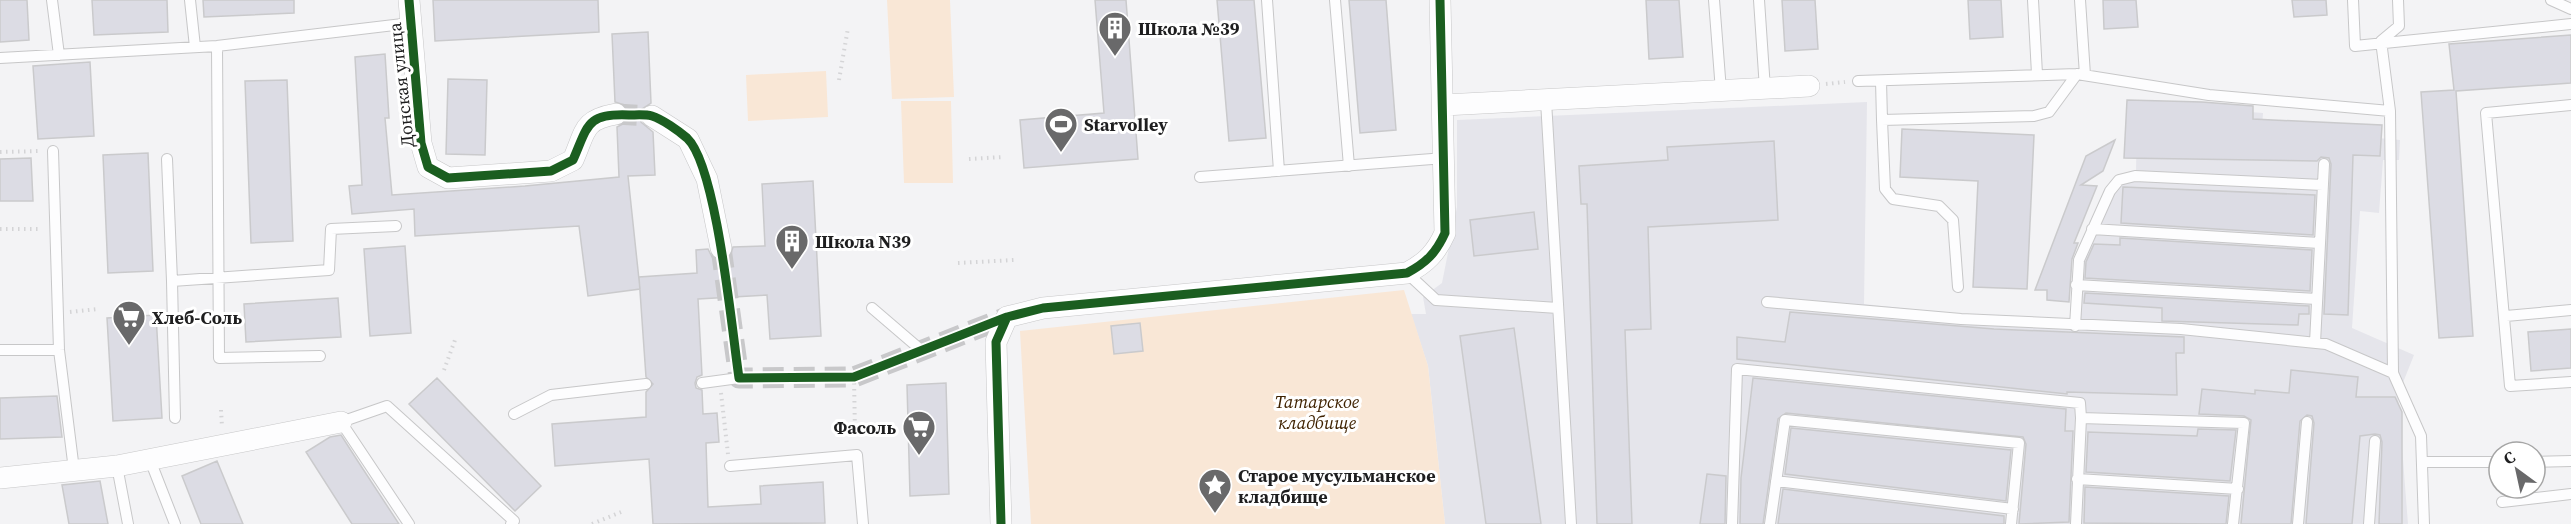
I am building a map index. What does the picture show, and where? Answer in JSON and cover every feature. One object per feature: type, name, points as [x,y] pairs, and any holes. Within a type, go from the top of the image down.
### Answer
[{"type":"street","name":"Донская улица","points":[[409,0],[421,143],[428,167],[448,178],[551,171],[573,160],[588,123],[598,117],[616,114]]},
{"type":"street","points":[[1001,524],[996,342],[1007,317],[1043,308],[1407,273],[1426,263],[1438,249],[1445,233],[1440,0]]},
{"type":"street","points":[[1444,105],[1809,86]]},
{"type":"street","points":[[652,116],[688,139],[707,179],[721,248]]},
{"type":"street","points":[[0,478],[117,466],[341,422]]},
{"type":"lane","points":[[52,0],[59,54]]},
{"type":"lane","points":[[190,0],[195,47]]},
{"type":"lane","points":[[1267,0],[1279,171]]},
{"type":"lane","points":[[1335,0],[1349,166]]},
{"type":"lane","points":[[1714,0],[1721,91]]},
{"type":"lane","points":[[1759,0],[1765,89]]},
{"type":"lane","points":[[2033,0],[2037,74]]},
{"type":"lane","points":[[1882,120],[2034,116],[2049,112],[2081,75],[2080,0]]},
{"type":"lane","points":[[2353,0],[2355,46],[2381,41],[2571,24]]},
{"type":"lane","points":[[2381,41],[2399,26],[2398,0]]},
{"type":"lane","points":[[2551,0],[2571,9]]},
{"type":"lane","points":[[0,58],[217,46],[411,23]]},
{"type":"lane","points":[[2381,41],[2390,111],[2393,373],[2421,436],[2424,524]]},
{"type":"lane","points":[[217,46],[219,358],[320,356]]},
{"type":"lane","points":[[1858,81],[2037,74],[2081,75],[2209,95],[2390,111]]},
{"type":"lane","points":[[1881,81],[1885,189],[1893,199],[1939,206],[1953,220],[1958,287]]},
{"type":"lane","points":[[1546,101],[1571,524]]},
{"type":"lane","points":[[2571,105],[2486,113],[2506,316],[2510,386],[2571,382]]},
{"type":"lane","points":[[53,151],[58,350],[74,470]]},
{"type":"lane","points":[[1200,177],[1445,158]]},
{"type":"lane","points":[[167,159],[175,418]]},
{"type":"lane","points":[[2315,343],[2324,165]]},
{"type":"lane","points":[[2075,326],[2079,260],[2110,191],[2119,180],[2135,176],[2323,185]]},
{"type":"lane","points":[[172,281],[329,270],[331,229],[396,226]]},
{"type":"lane","points":[[2092,229],[2320,243]]},
{"type":"lane","points":[[1407,273],[1436,300],[1558,309]]},
{"type":"lane","points":[[2076,285],[2318,299]]},
{"type":"lane","points":[[1767,302],[1961,319],[2075,326],[2181,329],[2326,344],[2393,373]]},
{"type":"lane","points":[[872,308],[921,350]]},
{"type":"lane","points":[[2506,316],[2571,310]]},
{"type":"lane","points":[[0,350],[58,350]]},
{"type":"lane","points":[[1732,524],[1737,369],[2080,404],[2076,524]]},
{"type":"lane","points":[[702,382],[739,378]]},
{"type":"lane","points":[[514,414],[551,395],[646,384]]},
{"type":"lane","points":[[409,524],[341,422],[387,406],[514,521],[511,524]]},
{"type":"lane","points":[[2081,418],[2244,423],[2233,524]]},
{"type":"lane","points":[[1770,524],[1785,420],[2019,443],[2011,524]]},
{"type":"lane","points":[[2298,524],[2307,422]]},
{"type":"lane","points":[[2369,524],[2375,441]]},
{"type":"lane","points":[[730,466],[857,455],[863,524]]},
{"type":"lane","points":[[150,460],[175,524]]},
{"type":"lane","points":[[2547,462],[2571,461]]},
{"type":"lane","points":[[2422,462],[2487,462]]},
{"type":"lane","points":[[117,466],[128,524]]},
{"type":"lane","points":[[2077,479],[2238,489]]},
{"type":"lane","points":[[1776,481],[2013,509]]},
{"type":"lane","points":[[2502,502],[2571,494]]},
{"type":"path","points":[[839,80],[848,27]]},
{"type":"path","points":[[1809,86],[1858,81]]},
{"type":"path","points":[[0,152],[53,151]]},
{"type":"path","points":[[969,159],[1003,157]]},
{"type":"path","points":[[0,229],[55,228]]},
{"type":"path","points":[[958,263],[1014,260]]},
{"type":"path","points":[[57,313],[98,309]]},
{"type":"path","points":[[444,370],[455,340]]},
{"type":"path","points":[[854,377],[855,435]]},
{"type":"path","points":[[719,381],[730,466]]},
{"type":"path","points":[[592,524],[621,512]]},
{"type":"shaded area","points":[[1867,102],[1864,304],[2002,319],[2075,321],[2078,276],[2112,185],[2136,172],[2137,113],[2184,107],[2263,113],[2262,128],[2400,140],[2399,160],[2383,160],[2379,213],[2360,211],[2352,328],[2414,355],[2398,395],[2408,524],[1445,524],[1428,366],[1411,314],[1426,314],[1423,297],[1442,283],[1457,207],[1457,120]]},
{"type":"green space","points":[[887,0],[950,0],[954,97],[892,99]]},
{"type":"green space","points":[[826,71],[828,117],[748,121],[746,75]]},
{"type":"green space","points":[[901,101],[951,101],[953,183],[904,183]]},
{"type":"green space","name":"Татарское кладбище","points":[[1404,290],[1428,366],[1445,524],[1031,524],[1020,331]]},
{"type":"building","points":[[0,0],[27,0],[29,40],[0,42]]},
{"type":"building","points":[[92,0],[167,0],[168,32],[94,35]]},
{"type":"building","points":[[203,0],[294,0],[294,13],[204,17]]},
{"type":"building","points":[[433,0],[598,0],[599,32],[435,41]]},
{"type":"building","name":"Школа №39","points":[[1095,0],[1126,0],[1138,159],[1024,168],[1020,120],[1104,113]]},
{"type":"building","points":[[1217,0],[1254,0],[1266,138],[1229,141]]},
{"type":"building","points":[[1349,0],[1386,0],[1396,130],[1360,133]]},
{"type":"building","points":[[1646,0],[1679,0],[1683,57],[1649,59]]},
{"type":"building","points":[[1782,0],[1815,0],[1818,49],[1785,51]]},
{"type":"building","points":[[1968,0],[2001,0],[2003,37],[1970,39]]},
{"type":"building","points":[[2103,0],[2136,0],[2138,27],[2104,29]]},
{"type":"building","points":[[2292,0],[2326,0],[2327,15],[2294,17]]},
{"type":"building","points":[[648,32],[651,103],[642,109],[639,116],[641,122],[653,132],[655,175],[628,176],[640,289],[588,296],[579,226],[415,236],[414,209],[352,214],[349,186],[362,185],[355,57],[385,54],[389,118],[385,118],[392,195],[525,186],[619,177],[617,127],[625,123],[628,112],[625,105],[615,102],[612,34]]},
{"type":"building","points":[[2571,35],[2571,83],[2456,91],[2473,336],[2439,338],[2421,92],[2454,90],[2449,44]]},
{"type":"building","points":[[90,62],[94,136],[38,139],[33,66]]},
{"type":"building","points":[[448,79],[487,80],[485,155],[446,154]]},
{"type":"building","points":[[287,80],[293,241],[251,243],[245,81]]},
{"type":"building","points":[[2127,100],[2253,106],[2253,119],[2382,125],[2380,156],[2353,155],[2348,315],[2324,314],[2331,164],[2329,158],[2321,157],[2317,161],[2124,158]]},
{"type":"building","points":[[1902,129],[2034,135],[2027,289],[1973,287],[1978,181],[1900,177]]},
{"type":"building","points":[[2115,140],[2103,171],[2081,185],[2097,186],[2074,243],[2078,243],[2072,259],[2069,302],[2047,300],[2047,290],[2035,290],[2086,156]]},
{"type":"building","points":[[1774,141],[1778,220],[1648,227],[1651,329],[1625,330],[1632,524],[1597,524],[1587,204],[1581,204],[1579,166],[1668,160],[1667,147]]},
{"type":"building","points":[[148,153],[153,271],[108,273],[103,155]]},
{"type":"building","points":[[31,158],[33,201],[0,201],[0,159]]},
{"type":"building","points":[[813,181],[821,336],[770,339],[767,295],[698,299],[702,375],[697,377],[695,383],[696,388],[702,390],[703,414],[717,413],[719,442],[706,443],[708,507],[761,504],[760,486],[823,482],[825,523],[653,524],[649,459],[555,466],[552,424],[646,417],[646,392],[653,384],[646,377],[639,277],[697,273],[696,250],[708,249],[712,257],[723,261],[730,257],[733,247],[765,246],[762,184]]},
{"type":"building","points":[[2123,187],[2315,195],[2313,235],[2121,223]]},
{"type":"building","points":[[1534,212],[1538,249],[1474,256],[1470,220]]},
{"type":"building","points":[[2120,238],[2312,250],[2310,291],[2085,278],[2086,262],[2094,244],[2120,245]]},
{"type":"building","points":[[405,246],[411,333],[370,336],[364,249]]},
{"type":"building","points":[[2085,293],[2309,306],[2309,314],[2299,314],[2298,325],[2162,321],[2162,308],[2084,303]]},
{"type":"building","points":[[338,298],[341,337],[246,342],[244,304]]},
{"type":"building","points":[[1790,312],[1994,329],[2184,337],[2184,353],[2176,353],[2177,395],[2067,392],[2067,394],[1737,359],[1737,337],[1785,342]]},
{"type":"building","points":[[156,315],[162,418],[113,421],[107,318]]},
{"type":"building","points":[[1140,323],[1143,351],[1114,354],[1111,326]]},
{"type":"building","points":[[1514,328],[1541,524],[1486,524],[1460,336]]},
{"type":"building","points":[[2571,329],[2571,368],[2531,371],[2528,332]]},
{"type":"building","points":[[2291,370],[2358,377],[2356,397],[2395,397],[2402,412],[2402,524],[2379,524],[2382,442],[2380,435],[2375,434],[2360,436],[2352,524],[2306,524],[2314,423],[2312,416],[2307,415],[2300,421],[2291,524],[2241,524],[2251,420],[2244,416],[2199,414],[2202,389],[2255,394],[2255,390],[2289,393]]},
{"type":"building","points":[[437,378],[541,486],[515,511],[409,404]]},
{"type":"building","points":[[1753,378],[2066,409],[2065,431],[2073,431],[2069,522],[2019,524],[2026,444],[2023,437],[1786,413],[1778,419],[1763,524],[1740,524],[1741,478]]},
{"type":"building","points":[[946,383],[949,494],[910,496],[907,385]]},
{"type":"building","points":[[57,396],[62,437],[0,439],[0,398]]},
{"type":"building","points":[[1791,428],[2011,450],[2006,501],[1785,474]]},
{"type":"building","points":[[2198,429],[2236,430],[2230,481],[2086,472],[2088,432],[2197,436]]},
{"type":"building","points":[[341,435],[399,524],[352,524],[306,452],[330,437]]},
{"type":"building","points":[[217,461],[243,524],[201,524],[182,476]]},
{"type":"building","points":[[1707,474],[1726,476],[1725,524],[1700,524]]},
{"type":"building","points":[[100,481],[108,524],[69,524],[62,485]]},
{"type":"building","points":[[2085,487],[2229,496],[2226,524],[2084,523]]},
{"type":"building","points":[[1783,489],[2004,516],[2004,524],[1778,524]]},
{"type":"tunnel","points":[[616,114],[652,116]]},
{"type":"tunnel","points":[[721,248],[739,378],[854,377],[1007,317]]},
{"type":"cycle path","points":[[409,0],[421,143],[428,167],[448,178],[551,171],[573,160],[590,124],[604,116],[652,116],[670,125],[687,138],[698,154],[715,214],[739,378],[854,377],[1007,317]]},
{"type":"cycle path","points":[[1001,524],[996,342],[1007,317],[1043,308],[1407,273],[1434,252],[1445,233],[1440,0]]},
{"type":"place","name":"Школа №39","points":[[1115,57]]},
{"type":"place","name":"Starvolley","points":[[1061,153]]},
{"type":"place","name":"Школа N39","points":[[792,270]]},
{"type":"place","name":"Хлеб-Соль","points":[[129,346]]},
{"type":"place","name":"Фасоль","points":[[919,456]]},
{"type":"place","name":"Старое мусульманское кладбище","points":[[1215,514]]}]
